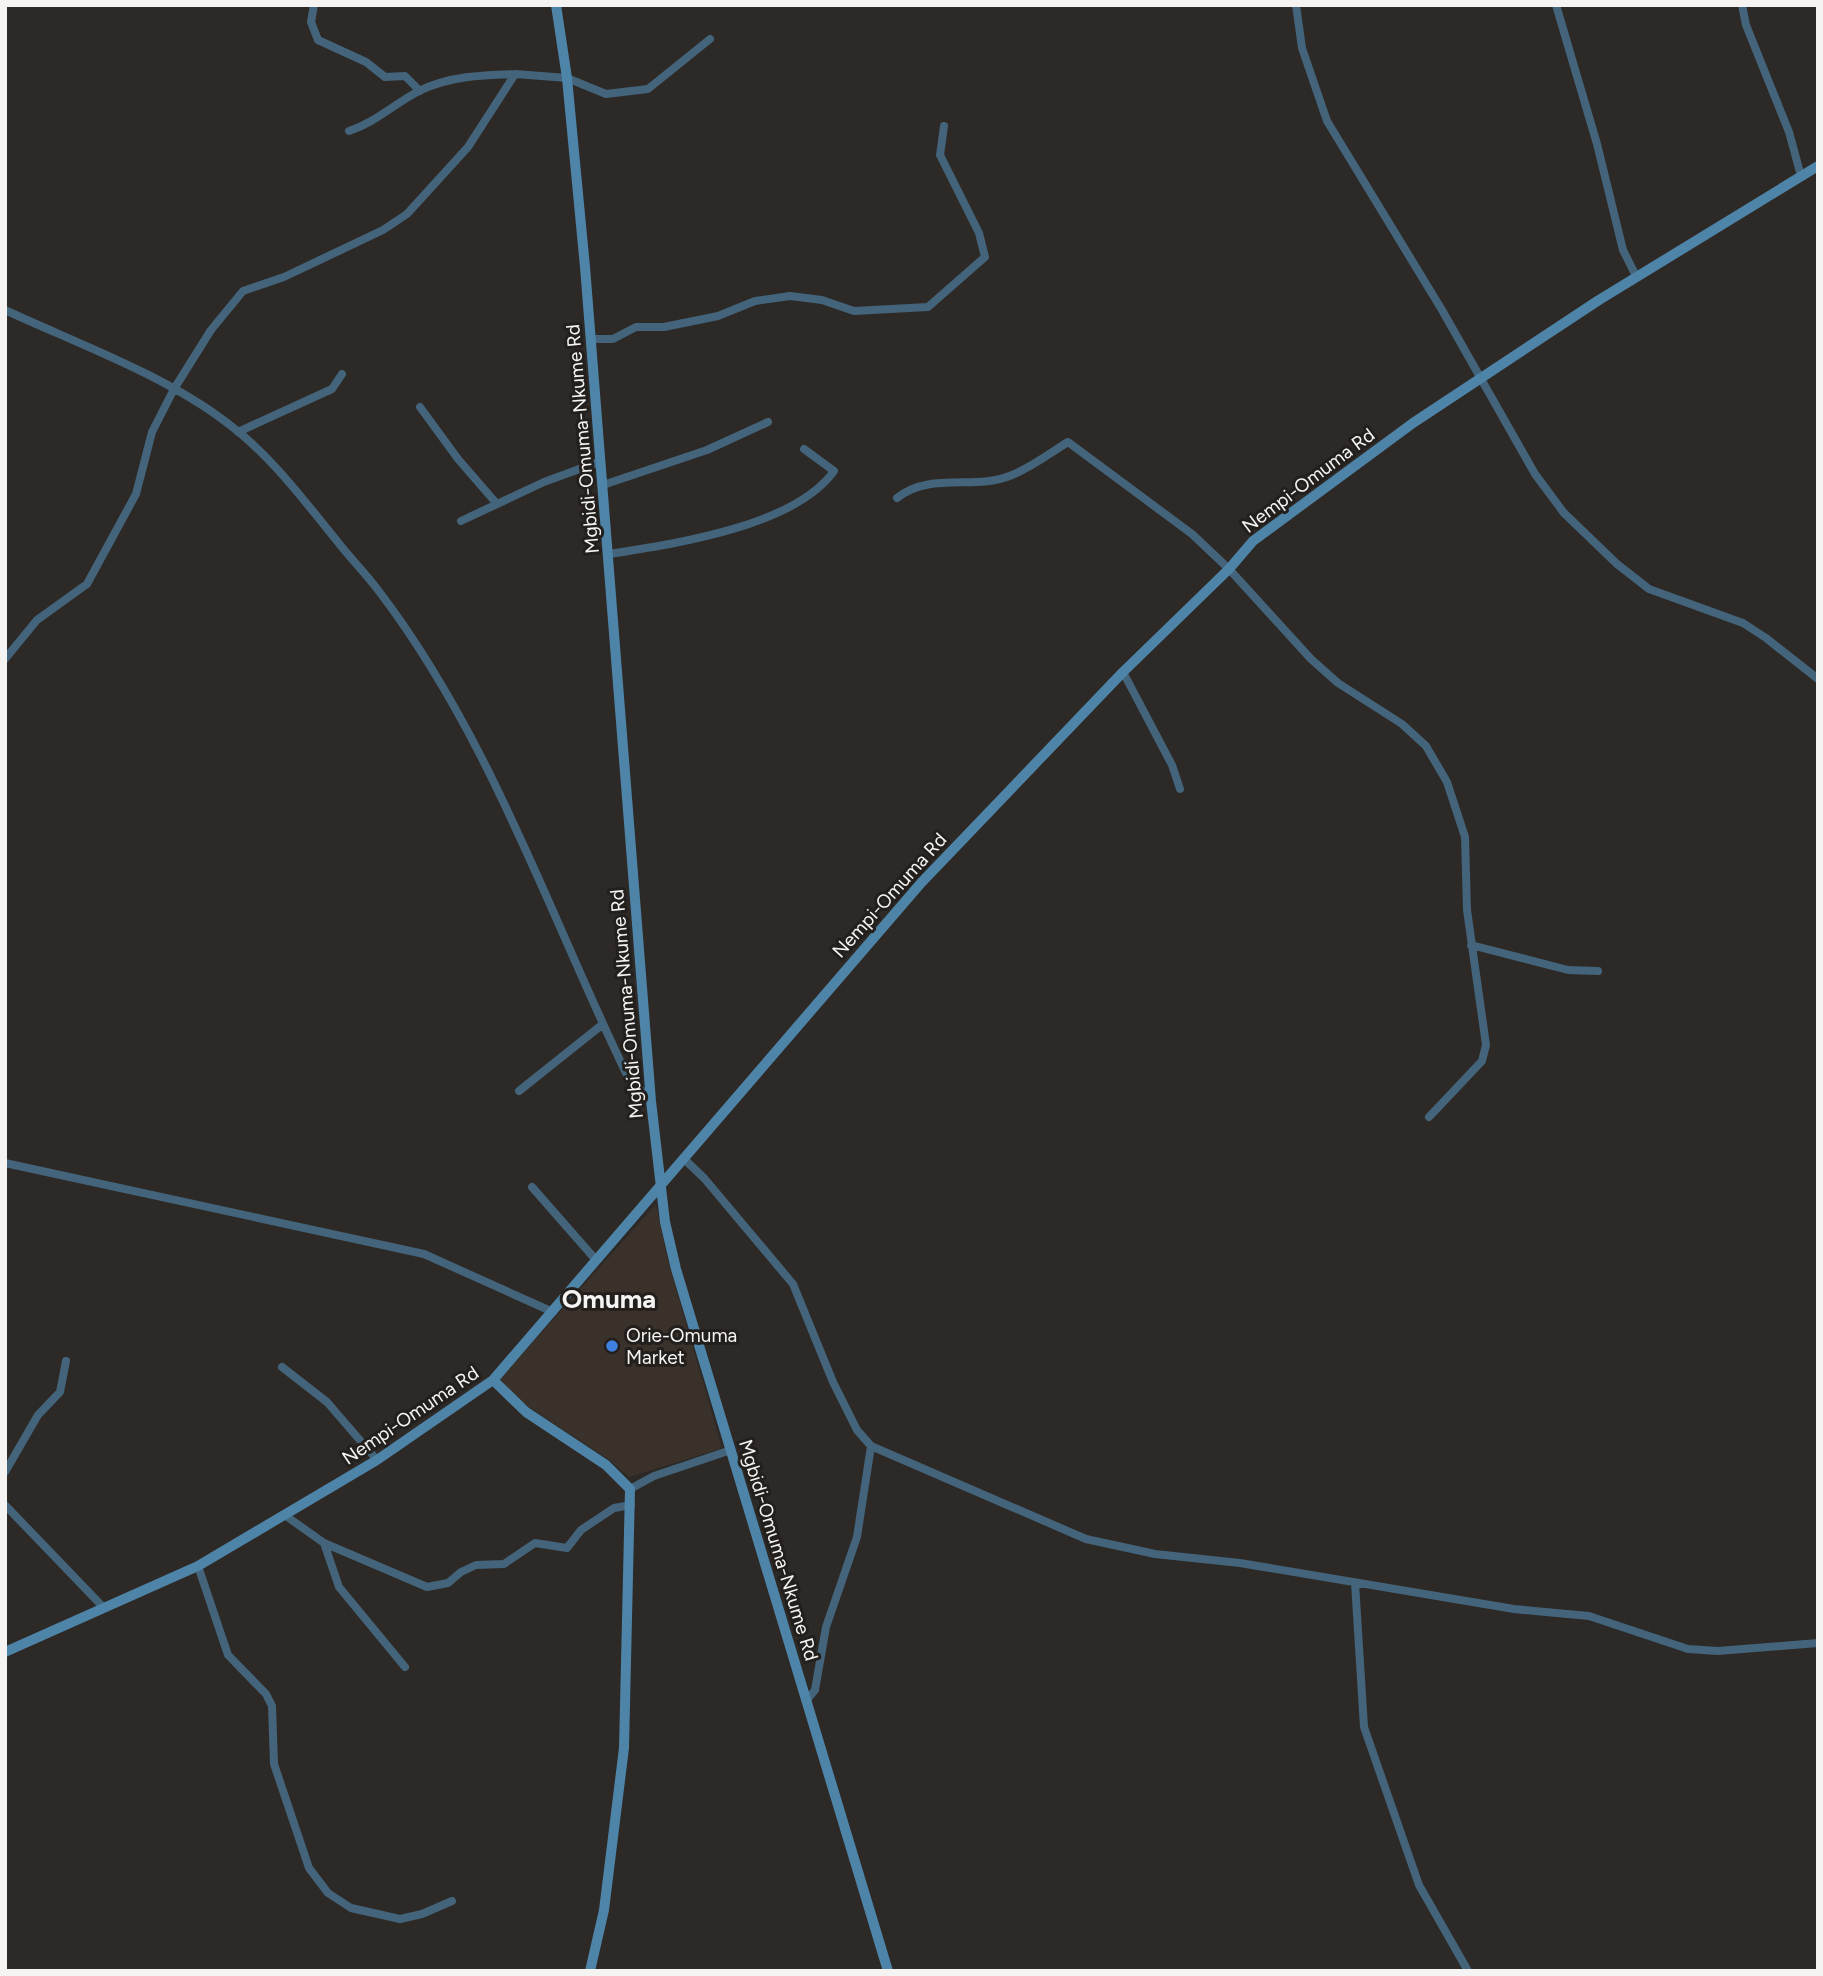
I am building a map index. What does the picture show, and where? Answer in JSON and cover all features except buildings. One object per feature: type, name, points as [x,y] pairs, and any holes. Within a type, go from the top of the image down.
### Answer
[{"type":"street","points":[[314,5],[311,22],[318,40],[366,62],[386,78],[405,76],[420,91]]},
{"type":"street","name":"Mgbidi-Omuma-Nkume Rd","points":[[556,5],[567,78],[591,339],[660,1187],[676,1269],[888,1971]]},
{"type":"street","points":[[1296,5],[1302,48],[1327,121],[1535,474],[1564,513],[1617,564],[1648,589],[1703,607],[1755,630],[1818,678]]},
{"type":"street","points":[[1556,5],[1597,144],[1623,250],[1636,276]]},
{"type":"street","points":[[1742,5],[1746,25],[1789,132],[1801,176]]},
{"type":"street","points":[[349,131],[370,124],[420,91],[472,75],[515,74],[567,78],[606,94],[648,89],[710,39]]},
{"type":"street","points":[[5,659],[37,621],[87,584],[136,494],[152,432],[174,389],[211,330],[243,291],[284,277],[383,230],[407,214],[468,147],[515,74]]},
{"type":"street","points":[[591,339],[613,339],[636,327],[664,327],[718,316],[755,301],[790,296],[821,300],[854,311],[928,307],[985,257],[979,233],[940,155],[944,125]]},
{"type":"street","name":"Nempi-Omuma Rd","points":[[5,1652],[198,1566],[377,1460],[493,1380],[921,883],[1123,672],[1229,569],[1253,541],[1413,423],[1480,378],[1636,276],[1818,166]]},
{"type":"street","points":[[5,310],[174,389],[238,432],[306,500],[378,589],[417,647],[493,781],[626,1073],[651,1101]]},
{"type":"street","points":[[238,432],[332,389],[342,374]]},
{"type":"street","points":[[420,407],[464,467],[498,504]]},
{"type":"street","points":[[603,485],[707,450],[768,422]]},
{"type":"street","points":[[897,498],[910,488],[940,481],[1011,476],[1068,442],[1192,534],[1229,569],[1311,659],[1338,683],[1402,724],[1426,746],[1447,782],[1462,826],[1471,946],[1485,1025],[1482,1061],[1429,1117]]},
{"type":"street","points":[[609,554],[717,535],[776,513],[826,482],[834,471],[804,449]]},
{"type":"street","points":[[461,521],[601,461]]},
{"type":"street","points":[[1123,672],[1172,765],[1180,789]]},
{"type":"street","points":[[1471,946],[1568,970],[1598,971]]},
{"type":"street","points":[[519,1091],[603,1024]]},
{"type":"street","points":[[683,1158],[704,1178],[793,1284],[833,1382],[858,1430],[871,1446],[1086,1539],[1163,1556],[1240,1563],[1514,1609],[1590,1616],[1688,1649],[1718,1651],[1818,1643]]},
{"type":"street","points":[[5,1163],[424,1254],[553,1312]]},
{"type":"street","points":[[532,1187],[596,1260]]},
{"type":"street","points":[[5,1472],[37,1415],[60,1392],[66,1361]]},
{"type":"street","points":[[282,1367],[327,1402],[377,1460]]},
{"type":"street","points":[[493,1380],[526,1412],[606,1465],[631,1489],[624,1748],[604,1910],[590,1971]]},
{"type":"street","points":[[806,1701],[816,1690],[826,1627],[857,1537],[871,1446]]},
{"type":"street","points":[[631,1489],[654,1476],[731,1450]]},
{"type":"street","points":[[5,1505],[104,1608]]},
{"type":"street","points":[[286,1516],[324,1543],[427,1587],[440,1587],[476,1565],[503,1564],[535,1543],[567,1548],[581,1530],[614,1508],[631,1505]]},
{"type":"street","points":[[324,1543],[339,1587],[405,1667]]},
{"type":"street","points":[[198,1566],[228,1655],[266,1694],[272,1706],[274,1764],[309,1868],[328,1893],[351,1908],[400,1919],[422,1914],[452,1901]]},
{"type":"street","points":[[1355,1583],[1364,1727],[1419,1885],[1468,1971]]},
{"type":"shaded area","name":"Orie-Omuma Market","points":[[656,1204],[667,1257],[721,1445],[720,1449],[629,1477],[608,1459],[520,1401],[500,1379]]},
{"type":"place","name":"Orie-Omuma Market","points":[[612,1346]]},
{"type":"district","name":"Omuma","points":[[609,1299]]}]
